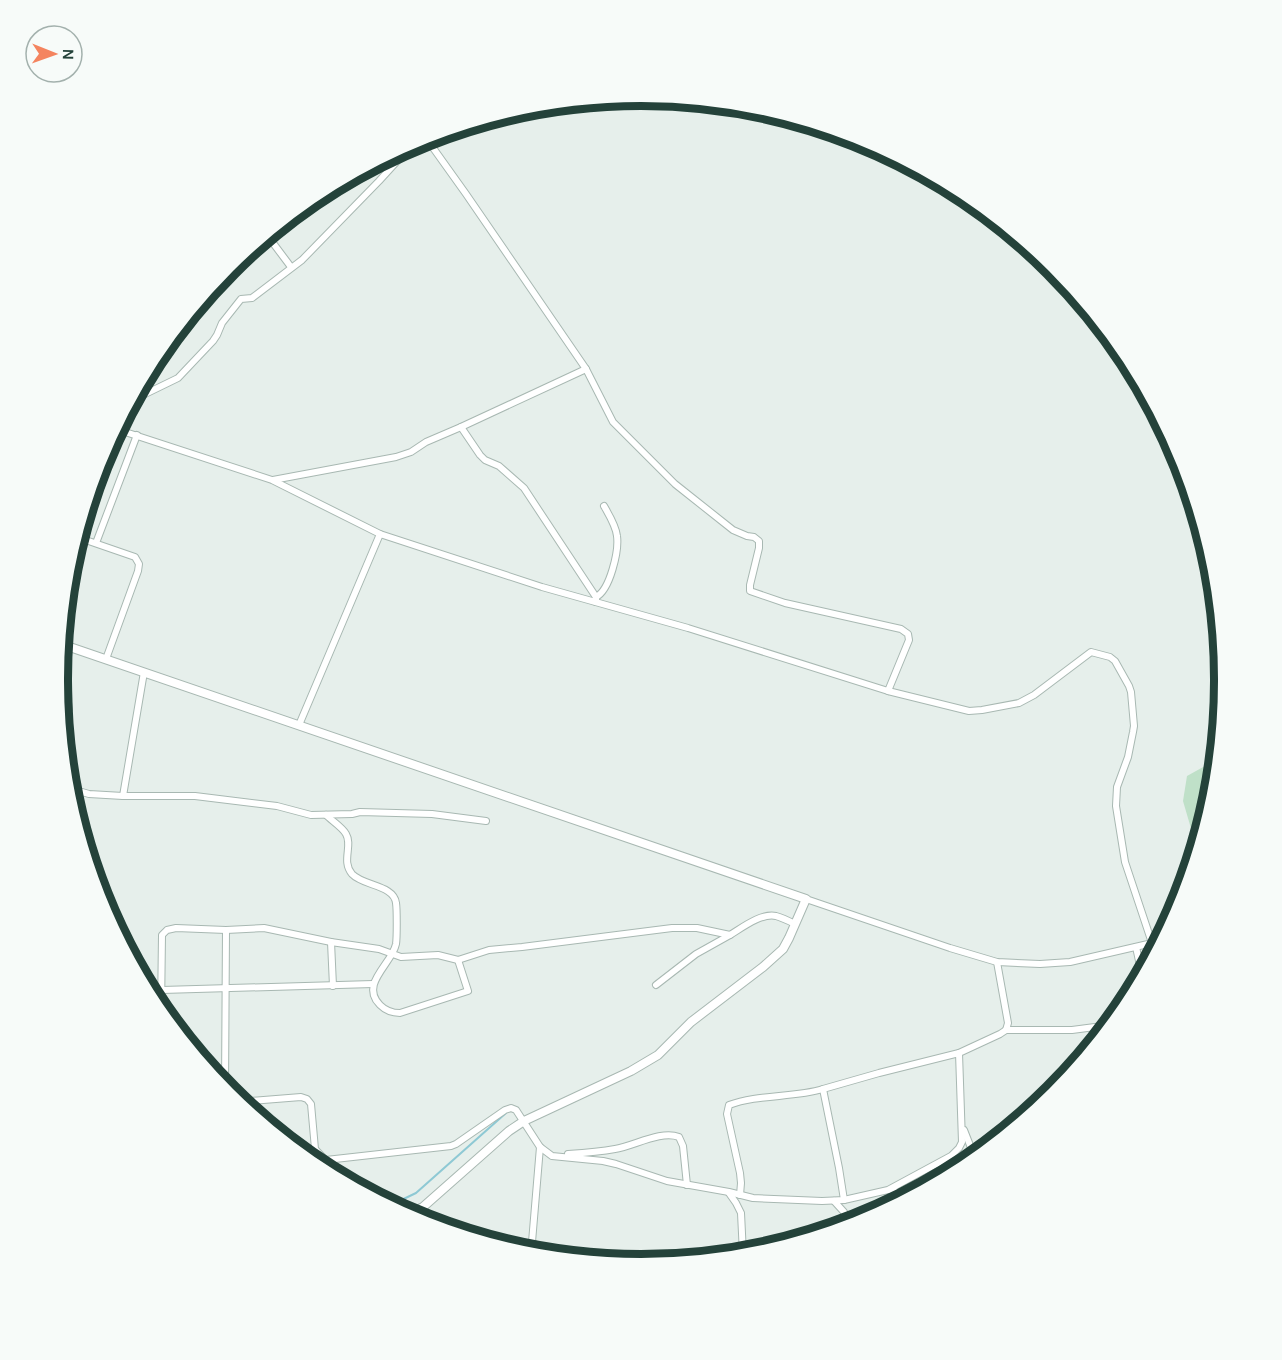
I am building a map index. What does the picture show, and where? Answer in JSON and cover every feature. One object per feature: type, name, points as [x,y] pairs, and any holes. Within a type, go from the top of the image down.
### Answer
[{"type":"street","points":[[432,146],[586,369],[613,422],[675,484],[719,520],[734,530],[759,541],[750,591],[785,603],[901,629],[908,634],[909,640],[888,691]]},
{"type":"street","points":[[142,396],[178,378],[213,341],[222,323],[241,299],[252,298],[302,260],[397,162]]},
{"type":"street","points":[[272,242],[291,267]]},
{"type":"street","points":[[272,480],[396,457],[411,452],[426,442],[586,369]]},
{"type":"street","points":[[461,427],[480,455],[499,466],[524,488],[596,600]]},
{"type":"street","points":[[125,431],[272,480],[380,534],[542,587],[596,600],[888,691],[969,711],[1019,703],[1034,695],[1091,652],[1110,657],[1115,661],[1129,686],[1134,726],[1128,757],[1117,787],[1116,806],[1125,862],[1153,939]]},
{"type":"street","points":[[96,543],[137,435]]},
{"type":"street","points":[[596,600],[608,583],[618,540],[604,506]]},
{"type":"street","points":[[299,725],[380,534]]},
{"type":"street","points":[[85,540],[135,557],[139,564],[106,659]]},
{"type":"street","points":[[69,647],[950,948],[997,962],[1040,964],[1070,962],[1149,946]]},
{"type":"street","points":[[123,796],[144,672]]},
{"type":"street","points":[[69,703],[69,710]]},
{"type":"street","points":[[79,791],[123,796],[195,796],[277,806],[311,815],[360,812],[408,813],[486,821]]},
{"type":"street","points":[[325,815],[346,834],[348,840],[347,867],[351,872],[356,877],[394,895],[397,943],[373,984],[372,993],[380,1005],[392,1013],[400,1013],[468,991],[458,960]]},
{"type":"street","points":[[420,1209],[502,1137],[524,1121],[631,1071],[658,1055],[692,1022],[783,949],[806,899]]},
{"type":"street","points":[[656,986],[696,954],[763,917],[779,917],[795,924]]},
{"type":"street","points":[[162,996],[162,935],[167,930],[176,928],[226,930],[264,928],[379,949],[401,957],[438,955],[458,960],[489,950],[672,928],[697,928],[730,934]]},
{"type":"street","points":[[225,1075],[226,930]]},
{"type":"street","points":[[331,942],[333,986]]},
{"type":"street","points":[[1136,947],[1140,964]]},
{"type":"street","points":[[997,962],[1008,1017],[1006,1030]]},
{"type":"street","points":[[154,983],[162,975]]},
{"type":"street","points":[[162,990],[373,984]]},
{"type":"street","points":[[740,1195],[740,1173],[728,1119],[729,1105],[807,1093],[959,1053],[1006,1030],[1072,1030],[1098,1027]]},
{"type":"street","points":[[327,1160],[451,1146],[510,1108],[516,1110],[540,1147],[552,1156],[610,1162],[667,1181],[753,1198],[844,1200],[888,1190],[951,1156],[959,1148],[962,1142],[963,1127],[959,1053]]},
{"type":"street","points":[[823,1089],[844,1200]]},
{"type":"street","points":[[252,1101],[301,1097],[307,1099],[311,1104],[315,1149],[325,1159]]},
{"type":"street","points":[[963,1127],[971,1149]]},
{"type":"street","points":[[552,1156],[616,1149],[663,1136],[676,1135],[683,1146],[687,1185]]},
{"type":"street","points":[[533,1243],[540,1147]]},
{"type":"street","points":[[888,1190],[898,1192]]},
{"type":"street","points":[[729,1192],[741,1213],[743,1244]]},
{"type":"street","points":[[834,1201],[846,1215]]},
{"type":"green space","points":[[1208,765],[1193,835],[1183,801],[1187,776]]},
{"type":"waterway","points":[[401,1200],[416,1193],[506,1113]]}]
